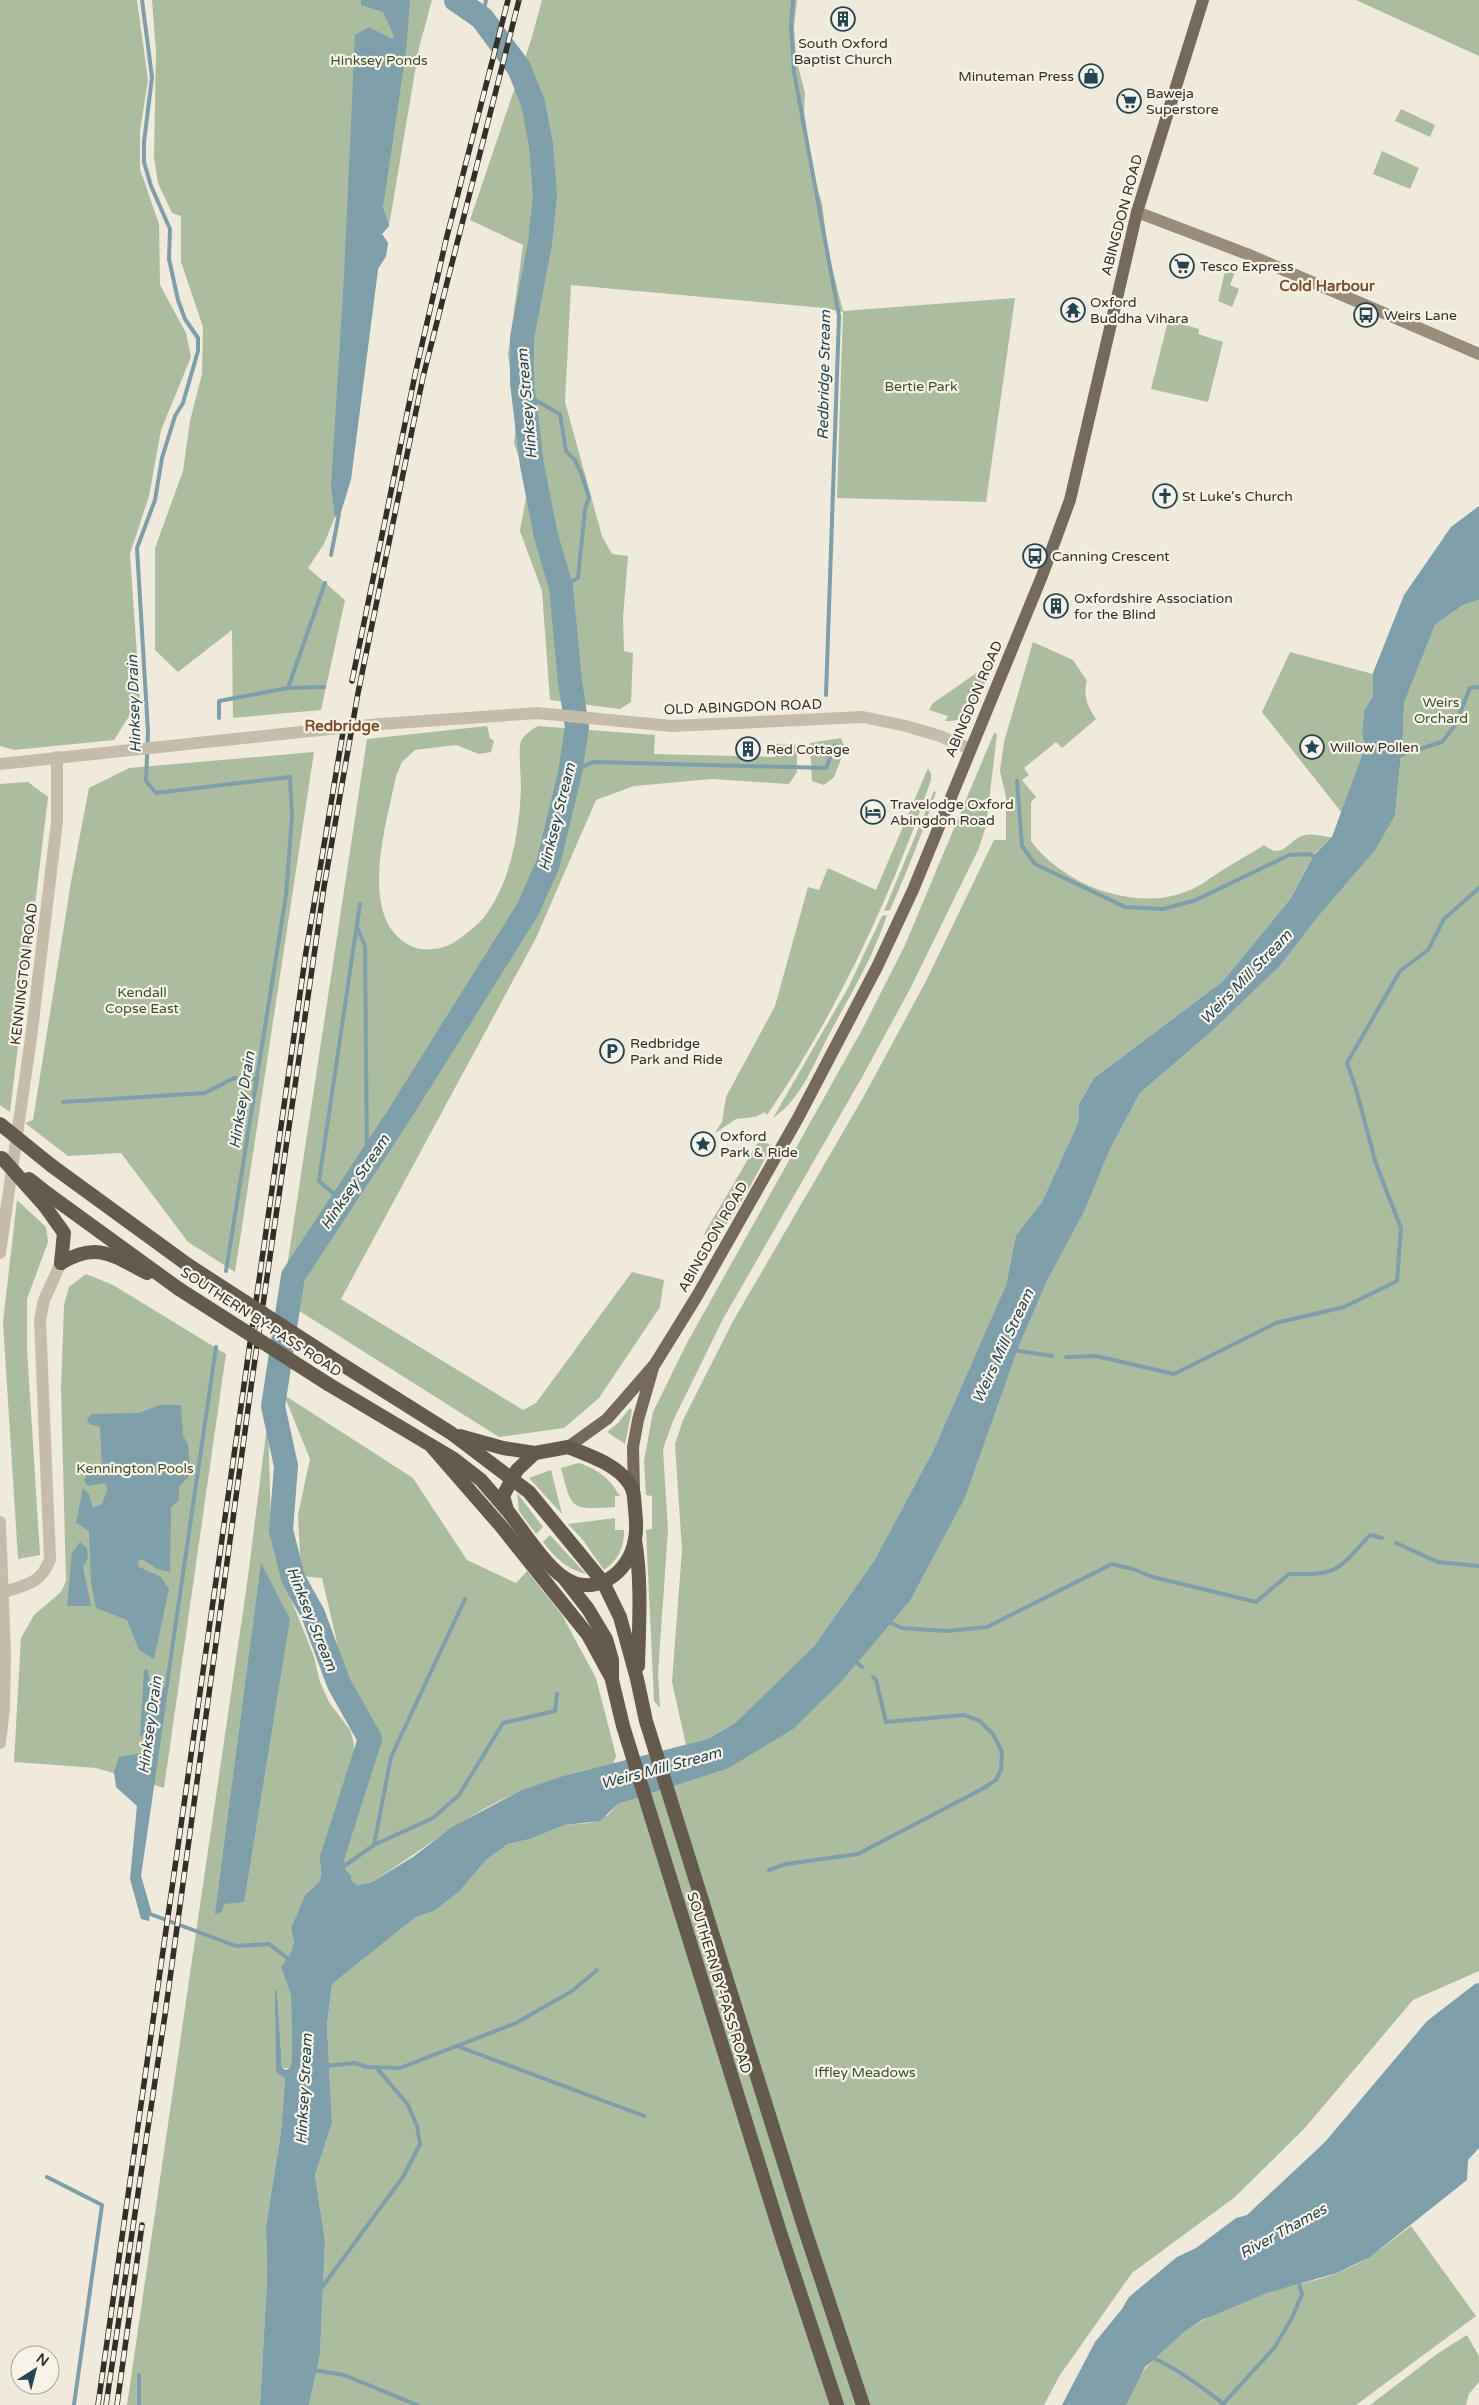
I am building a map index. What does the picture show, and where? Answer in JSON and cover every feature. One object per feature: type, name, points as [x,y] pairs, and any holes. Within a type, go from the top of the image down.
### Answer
[{"type":"highway","name":"SOUTHERN BY-PASS ROAD","points":[[0,1124],[52,1166],[188,1265],[451,1433],[513,1478],[539,1503],[603,1582],[620,1617],[646,1721],[804,2227],[863,2405]]},
{"type":"highway","name":"SOUTHERN BY-PASS ROAD","points":[[1,1157],[46,1200],[179,1289],[328,1384],[468,1469],[507,1510],[523,1530],[539,1561],[563,1577],[588,1609],[606,1639],[612,1660],[612,1680],[623,1726],[780,2232],[837,2405]]},
{"type":"highway","points":[[46,1200],[64,1233],[62,1264]]},
{"type":"highway","points":[[62,1264],[78,1253],[92,1251],[112,1256],[179,1289]]},
{"type":"highway","name":"SOUTHERN BY-PASS ROAD","points":[[451,1433],[503,1448],[535,1453]]},
{"type":"highway","points":[[432,1447],[512,1539],[539,1561],[588,1634],[612,1680]]},
{"type":"highway","points":[[507,1510],[503,1496],[517,1470],[535,1453],[568,1447],[607,1465],[623,1476],[634,1493]]},
{"type":"highway","name":"SOUTHERN BY-PASS ROAD","points":[[634,1493],[640,1603],[637,1679]]},
{"type":"highway","points":[[563,1577],[583,1586],[603,1582],[616,1576],[624,1567],[635,1535]]},
{"type":"main road","name":"ABINGDON ROAD","points":[[568,1447],[607,1419],[655,1364],[697,1296],[798,1118],[877,967],[912,890],[1042,576],[1070,500],[1137,212],[1203,0]]},
{"type":"main road","points":[[1137,212],[1247,254],[1479,354]]},
{"type":"main road","name":"ABINGDON ROAD","points":[[634,1493],[633,1447],[638,1420],[655,1364]]},
{"type":"street","name":"OLD ABINGDON ROAD","points":[[0,764],[381,724],[479,716],[549,713],[672,726],[863,717],[882,719],[933,733],[970,749]]},
{"type":"street","name":"KENNINGTON ROAD","points":[[0,1253],[31,1038],[56,832],[57,757]]},
{"type":"street","points":[[4,1592],[30,1584],[46,1573],[50,1559],[40,1320],[44,1300],[62,1264]]},
{"type":"street","points":[[0,1522],[4,1592],[4,1708],[0,1743]]},
{"type":"green space","points":[[0,0],[137,0],[148,80],[140,131],[140,169],[159,224],[160,285],[186,333],[191,357],[161,430],[149,496],[130,554],[140,699],[114,740],[14,750],[0,746]]},
{"type":"green space","points":[[152,0],[432,0],[419,48],[389,226],[382,234],[388,243],[386,256],[378,269],[351,479],[341,512],[335,517],[324,544],[308,568],[345,600],[321,710],[233,718],[232,630],[178,672],[155,650],[155,548],[183,471],[190,421],[202,374],[203,327],[181,262],[181,216],[172,213],[158,183],[154,157],[156,52]]},
{"type":"green space","name":"Bertie Park","points":[[542,0],[797,0],[794,27],[796,58],[805,93],[804,110],[813,176],[822,203],[828,252],[843,311],[1015,298],[986,502],[837,498],[843,312],[824,308],[571,285],[565,402],[602,536],[612,554],[628,556],[623,618],[624,651],[633,653],[631,702],[620,709],[550,700],[542,591],[520,531],[528,486],[514,443],[516,424],[508,354],[523,245],[470,220],[532,37]]},
{"type":"green space","points":[[1356,0],[1479,0],[1479,56]]},
{"type":"green space","points":[[1401,109],[1435,125],[1430,137],[1395,121]]},
{"type":"green space","points":[[1382,151],[1419,168],[1410,189],[1373,174]]},
{"type":"green space","points":[[1227,263],[1237,267],[1230,285],[1239,289],[1232,307],[1218,301]]},
{"type":"green space","points":[[1163,319],[1199,329],[1198,334],[1223,342],[1208,402],[1151,389],[1167,325]]},
{"type":"green space","name":"Iffley Meadows","points":[[1479,600],[1479,1971],[1413,2000],[1304,2129],[1235,2197],[1132,2273],[1060,2375],[1044,2405],[309,2405],[320,2355],[325,2241],[315,2175],[332,2123],[327,2025],[332,1984],[416,1917],[434,1911],[460,1891],[486,1860],[508,1844],[530,1839],[565,1825],[590,1823],[608,1815],[618,1804],[727,1769],[842,1681],[910,1601],[965,1498],[1019,1346],[1047,1281],[1085,1210],[1110,1149],[1140,1093],[1212,1031],[1279,967],[1395,815],[1404,703],[1435,625],[1463,605]]},
{"type":"green space","points":[[1033,642],[1073,660],[1087,681],[1085,691],[1087,700],[1090,710],[1096,719],[1062,748],[1056,742],[1024,768],[1029,775],[1022,780],[1036,797],[1031,802],[1031,841],[1044,856],[1061,870],[1100,890],[1122,896],[1144,899],[1165,897],[1185,892],[1202,884],[1264,845],[1276,851],[1286,848],[1299,837],[1305,835],[1332,837],[1313,855],[1291,898],[1223,981],[1094,1078],[1079,1104],[1078,1123],[1042,1202],[1016,1235],[1006,1285],[933,1451],[874,1561],[814,1646],[735,1723],[708,1739],[686,1745],[672,1682],[682,1550],[675,1444],[683,1420],[732,1323],[864,1096],[926,981],[994,840],[1006,840],[1006,797],[1000,771],[1004,742]]},
{"type":"green space","points":[[1290,652],[1373,674],[1373,696],[1364,711],[1362,733],[1365,746],[1342,813],[1262,712]]},
{"type":"green space","points":[[992,662],[994,663],[969,715],[959,720],[945,721],[948,716],[929,710],[932,704]]},
{"type":"green space","points":[[487,726],[490,738],[494,741],[491,752],[479,754],[456,745],[415,750],[402,762],[396,776],[382,844],[379,869],[380,894],[385,916],[395,934],[418,949],[441,948],[452,944],[479,923],[494,902],[508,871],[519,820],[521,741],[528,732],[538,726],[655,735],[654,754],[775,757],[776,744],[797,746],[797,772],[789,784],[712,779],[634,786],[596,800],[536,938],[341,1299],[523,1410],[536,1403],[632,1272],[664,1280],[660,1307],[599,1398],[564,1428],[499,1437],[282,1300],[367,739]]},
{"type":"green space","points":[[994,733],[997,734],[986,826],[979,848],[910,989],[861,1079],[723,1319],[673,1421],[663,1449],[668,1530],[658,1673],[660,1708],[654,1701],[646,1530],[652,1529],[652,1496],[646,1495],[644,1461],[653,1412],[687,1343],[863,1028],[905,945]]},
{"type":"green space","points":[[841,738],[845,749],[834,777],[824,785],[812,781],[810,743]]},
{"type":"green space","name":"Kendall Copse East","points":[[314,752],[235,1272],[188,1242],[121,1153],[68,1156],[25,1123],[33,1120],[71,882],[89,788],[129,768]]},
{"type":"green space","points":[[928,768],[931,780],[899,866],[860,953],[816,1036],[767,1115],[765,1112],[755,1117],[736,1119],[715,1133],[722,1122],[726,1097],[775,1006],[808,887],[819,890],[828,868],[876,890]]},
{"type":"green space","points":[[28,782],[48,797],[10,1112],[0,1105],[0,784]]},
{"type":"green space","points":[[934,791],[936,792],[931,807],[903,881],[890,910],[884,911]]},
{"type":"green space","points":[[887,915],[869,959],[807,1078],[792,1100],[773,1118],[848,988],[882,916]]},
{"type":"green space","points":[[762,1141],[772,1146],[736,1211],[711,1240],[704,1234],[757,1144]]},
{"type":"green space","points":[[17,1200],[46,1227],[48,1242],[27,1299],[27,1349],[40,1555],[18,1559],[3,1322]]},
{"type":"green space","name":"Kennington Pools","points":[[86,1274],[113,1285],[226,1354],[164,1788],[96,1768],[14,1762],[21,1638],[34,1615],[61,1592],[66,1581],[61,1388],[64,1305],[69,1287]]},
{"type":"green space","points":[[284,1395],[413,1478],[467,1560],[516,1583],[527,1571],[562,1615],[596,1678],[616,1756],[613,1764],[547,1782],[500,1801],[456,1826],[372,1882],[357,1885],[351,1880],[350,1874],[337,1862],[382,1740],[342,1664],[322,1578],[301,1576],[298,1515],[310,1459]]},
{"type":"green space","points":[[630,1408],[632,1410],[625,1444],[607,1432],[618,1423]]},
{"type":"green space","points":[[268,1418],[271,1528],[287,1589],[314,1657],[320,1682],[329,1702],[350,1730],[354,1744],[355,1766],[329,1855],[319,1882],[305,1895],[291,1928],[294,1942],[291,1952],[281,1967],[291,1996],[292,2059],[290,2068],[282,2068],[277,1990],[276,2072],[285,2077],[281,2132],[266,2226],[267,2280],[260,2405],[127,2405],[247,1584]]},
{"type":"green space","points":[[579,1463],[603,1475],[612,1484],[620,1496],[615,1496],[615,1507],[581,1507],[571,1500],[561,1468]]},
{"type":"green space","points":[[551,1470],[562,1514],[529,1478]]},
{"type":"green space","points":[[517,1493],[543,1527],[536,1534],[519,1511]]},
{"type":"green space","points":[[615,1518],[615,1530],[624,1530],[623,1542],[620,1553],[604,1570],[583,1540],[568,1524]]},
{"type":"green space","points":[[550,1535],[586,1574],[567,1566],[552,1553],[543,1542]]},
{"type":"green space","points":[[1411,2226],[1476,2316],[1356,2405],[1126,2405],[1136,2383],[1149,2364],[1183,2333],[1202,2321],[1245,2301],[1347,2269],[1375,2252]]},
{"type":"green space","points":[[1467,2335],[1479,2356],[1479,2382],[1469,2394],[1466,2405],[1370,2405],[1437,2354]]},
{"type":"water","name":"Hinksey Ponds","points":[[361,0],[410,0],[406,52],[383,207],[389,226],[382,234],[388,243],[386,256],[378,269],[351,479],[341,512],[335,517],[331,486],[344,277],[355,35],[369,27],[392,39],[394,36],[383,12],[361,5]]},
{"type":"water","name":"Weirs Mill Stream","points":[[1479,506],[1479,600],[1463,605],[1435,625],[1404,703],[1395,815],[1375,850],[1320,914],[1279,967],[1212,1031],[1140,1093],[1110,1149],[1085,1210],[1047,1281],[1019,1346],[965,1498],[910,1601],[842,1681],[793,1729],[727,1769],[618,1804],[600,1821],[565,1825],[530,1839],[508,1844],[486,1860],[460,1891],[434,1911],[416,1917],[332,1984],[327,2025],[332,2123],[315,2175],[325,2241],[320,2355],[309,2405],[260,2405],[267,2280],[266,2226],[281,2132],[285,2078],[276,2072],[275,1992],[277,1989],[282,2068],[286,2070],[290,2068],[292,2059],[291,1996],[281,1967],[291,1952],[294,1942],[291,1928],[305,1895],[319,1882],[329,1855],[351,1875],[351,1880],[357,1885],[372,1882],[413,1857],[452,1827],[522,1790],[560,1777],[708,1739],[735,1723],[814,1646],[874,1561],[933,1451],[1006,1285],[1016,1235],[1042,1202],[1078,1123],[1079,1104],[1094,1078],[1223,981],[1291,898],[1313,856],[1332,837],[1365,747],[1362,733],[1364,711],[1373,696],[1373,673],[1404,595],[1451,527]]},
{"type":"water","points":[[160,1405],[181,1405],[183,1436],[188,1444],[190,1467],[189,1476],[179,1487],[179,1500],[171,1508],[170,1572],[157,1569],[142,1559],[138,1561],[139,1567],[161,1577],[169,1589],[154,1659],[139,1650],[127,1620],[96,1608],[91,1583],[89,1531],[76,1523],[83,1488],[89,1494],[93,1508],[102,1504],[107,1491],[106,1483],[88,1486],[84,1480],[89,1472],[99,1471],[102,1467],[100,1427],[89,1424],[87,1419],[92,1414],[139,1413]]},
{"type":"water","points":[[80,1542],[87,1548],[88,1558],[83,1567],[91,1606],[67,1606],[72,1553]]},
{"type":"water","points":[[261,1563],[290,1619],[244,1902],[224,1904],[222,1912],[215,1914]]},
{"type":"water","points":[[148,1669],[150,1686],[158,1689],[166,1687],[139,1876],[150,1914],[149,1921],[141,1919],[130,1879],[137,1806],[116,1787],[114,1772],[119,1757],[142,1753],[146,1768],[151,1738],[140,1736],[144,1670]]},
{"type":"water","name":"River Thames","points":[[1479,1983],[1479,2148],[1468,2160],[1467,2180],[1370,2257],[1337,2273],[1267,2293],[1202,2320],[1184,2332],[1145,2367],[1126,2405],[1062,2405],[1095,2342],[1122,2309],[1129,2297],[1177,2257],[1196,2248],[1236,2218],[1247,2215],[1325,2142],[1427,2021],[1475,1984]]},
{"type":"waterway","name":"Hinksey Drain","points":[[142,0],[152,77],[144,142],[144,162],[151,186],[170,229],[169,259],[178,300],[185,319],[198,338],[198,351],[183,403],[175,416],[162,458],[155,500],[137,548],[148,732],[146,781],[156,793],[290,777],[292,816],[286,895],[226,1271]]},
{"type":"waterway","name":"Hinksey Stream","points":[[335,1889],[332,1858],[370,1739],[339,1684],[313,1614],[293,1578],[281,1530],[286,1466],[273,1406],[293,1276],[399,1115],[528,909],[548,864],[570,773],[577,727],[570,682],[561,587],[546,536],[532,465],[522,383],[522,338],[540,243],[545,195],[541,145],[533,103],[519,68],[482,18],[456,0]]},
{"type":"waterway","points":[[482,18],[486,0]]},
{"type":"waterway","name":"Redbridge Stream","points":[[793,0],[791,25],[794,72],[839,316],[826,695]]},
{"type":"waterway","points":[[524,394],[560,414],[566,451],[575,460],[589,497],[585,509],[578,578],[561,587]]},
{"type":"waterway","points":[[331,555],[339,514]]},
{"type":"waterway","points":[[219,718],[219,701],[288,688],[325,583]]},
{"type":"waterway","points":[[288,688],[324,687]]},
{"type":"waterway","points":[[1397,756],[1442,742],[1455,725],[1470,688],[1479,687]]},
{"type":"waterway","name":"Redbridge Stream","points":[[570,773],[593,762],[826,768],[835,745]]},
{"type":"waterway","points":[[1017,781],[1022,846],[1035,864],[1125,907],[1163,909],[1196,900],[1289,855],[1309,854],[1315,857]]},
{"type":"waterway","points":[[1066,1357],[1096,1356],[1174,1374],[1276,1323],[1344,1307],[1397,1281],[1401,1228],[1376,1164],[1347,1063],[1400,971],[1428,950],[1444,919],[1479,888]]},
{"type":"waterway","points":[[342,1201],[319,1181],[360,904]]},
{"type":"waterway","points":[[357,927],[365,946],[367,1164]]},
{"type":"waterway","points":[[63,1102],[205,1093],[234,1078],[257,1079]]},
{"type":"waterway","name":"Hinksey Drain","points":[[216,1347],[139,1876],[150,1914],[236,1946],[269,1944],[290,1960]]},
{"type":"waterway","name":"Weirs Mill Stream","points":[[1013,1350],[1052,1356]]},
{"type":"waterway","points":[[889,1622],[902,1628],[947,1631],[987,1627],[1112,1564],[1133,1569],[1153,1577],[1256,1602],[1289,1574],[1328,1572],[1343,1563],[1370,1535],[1382,1538]]},
{"type":"waterway","points":[[1396,1543],[1438,1562],[1479,1566]]},
{"type":"waterway","points":[[340,1869],[374,1845],[391,1757],[465,1599]]},
{"type":"waterway","points":[[855,1661],[862,1667]]},
{"type":"waterway","points":[[769,1870],[786,1864],[858,1854],[996,1780],[1001,1770],[1002,1752],[993,1734],[980,1721],[964,1715],[886,1722],[876,1680],[873,1677]]},
{"type":"waterway","points":[[374,1845],[433,1818],[459,1795],[503,1723],[555,1711],[557,1694]]},
{"type":"waterway","points":[[325,2066],[355,2063],[367,2067],[400,2068],[516,2023],[572,1991],[597,1970]]},
{"type":"waterway","points":[[457,2046],[644,2116]]},
{"type":"waterway","points":[[320,2290],[403,2177],[420,2144],[417,2126],[408,2105],[376,2067]]},
{"type":"waterway","points":[[47,2177],[102,2205],[74,2405]]},
{"type":"waterway","points":[[1222,2405],[1274,2348],[1292,2318],[1302,2294],[1298,2280]]},
{"type":"waterway","points":[[1151,2357],[1180,2372],[1224,2404]]},
{"type":"waterway","points":[[313,2370],[344,2375],[417,2405]]},
{"type":"waterway","points":[[139,2375],[139,2405]]},
{"type":"railway","points":[[352,681],[415,375],[446,240],[508,0]]},
{"type":"railway","points":[[106,2405],[165,2015],[252,1380],[324,887],[358,693],[423,377],[519,0]]},
{"type":"railway","points":[[98,2405],[306,952],[344,726]]},
{"type":"railway","points":[[117,2405],[142,2225]]},
{"type":"place","name":"South Oxford Baptist Church","points":[[843,19]]},
{"type":"place","name":"Minuteman Press","points":[[1091,76]]},
{"type":"place","name":"Baweja Superstore","points":[[1129,101]]},
{"type":"place","name":"Tesco Express","points":[[1182,266]]},
{"type":"place","name":"Oxford Buddha Vihara","points":[[1073,310]]},
{"type":"place","name":"Weirs Lane","points":[[1366,315]]},
{"type":"place","name":"St Luke's Church","points":[[1165,496]]},
{"type":"place","name":"Canning Crescent","points":[[1035,556]]},
{"type":"place","name":"Oxfordshire Association for the Blind","points":[[1056,606]]},
{"type":"place","name":"Willow Pollen","points":[[1312,747]]},
{"type":"place","name":"Red Cottage","points":[[748,749]]},
{"type":"place","name":"Travelodge Oxford Abingdon Road","points":[[873,812]]},
{"type":"place","name":"Redbridge Park and Ride","points":[[612,1051]]},
{"type":"place","name":"Oxford Park & Ride","points":[[703,1144]]},
{"type":"district","name":"Cold Harbour","points":[[1327,286]]},
{"type":"district","name":"Redbridge","points":[[342,726]]},
{"type":"park label","name":"Weirs Orchard","points":[[1441,710]]}]
